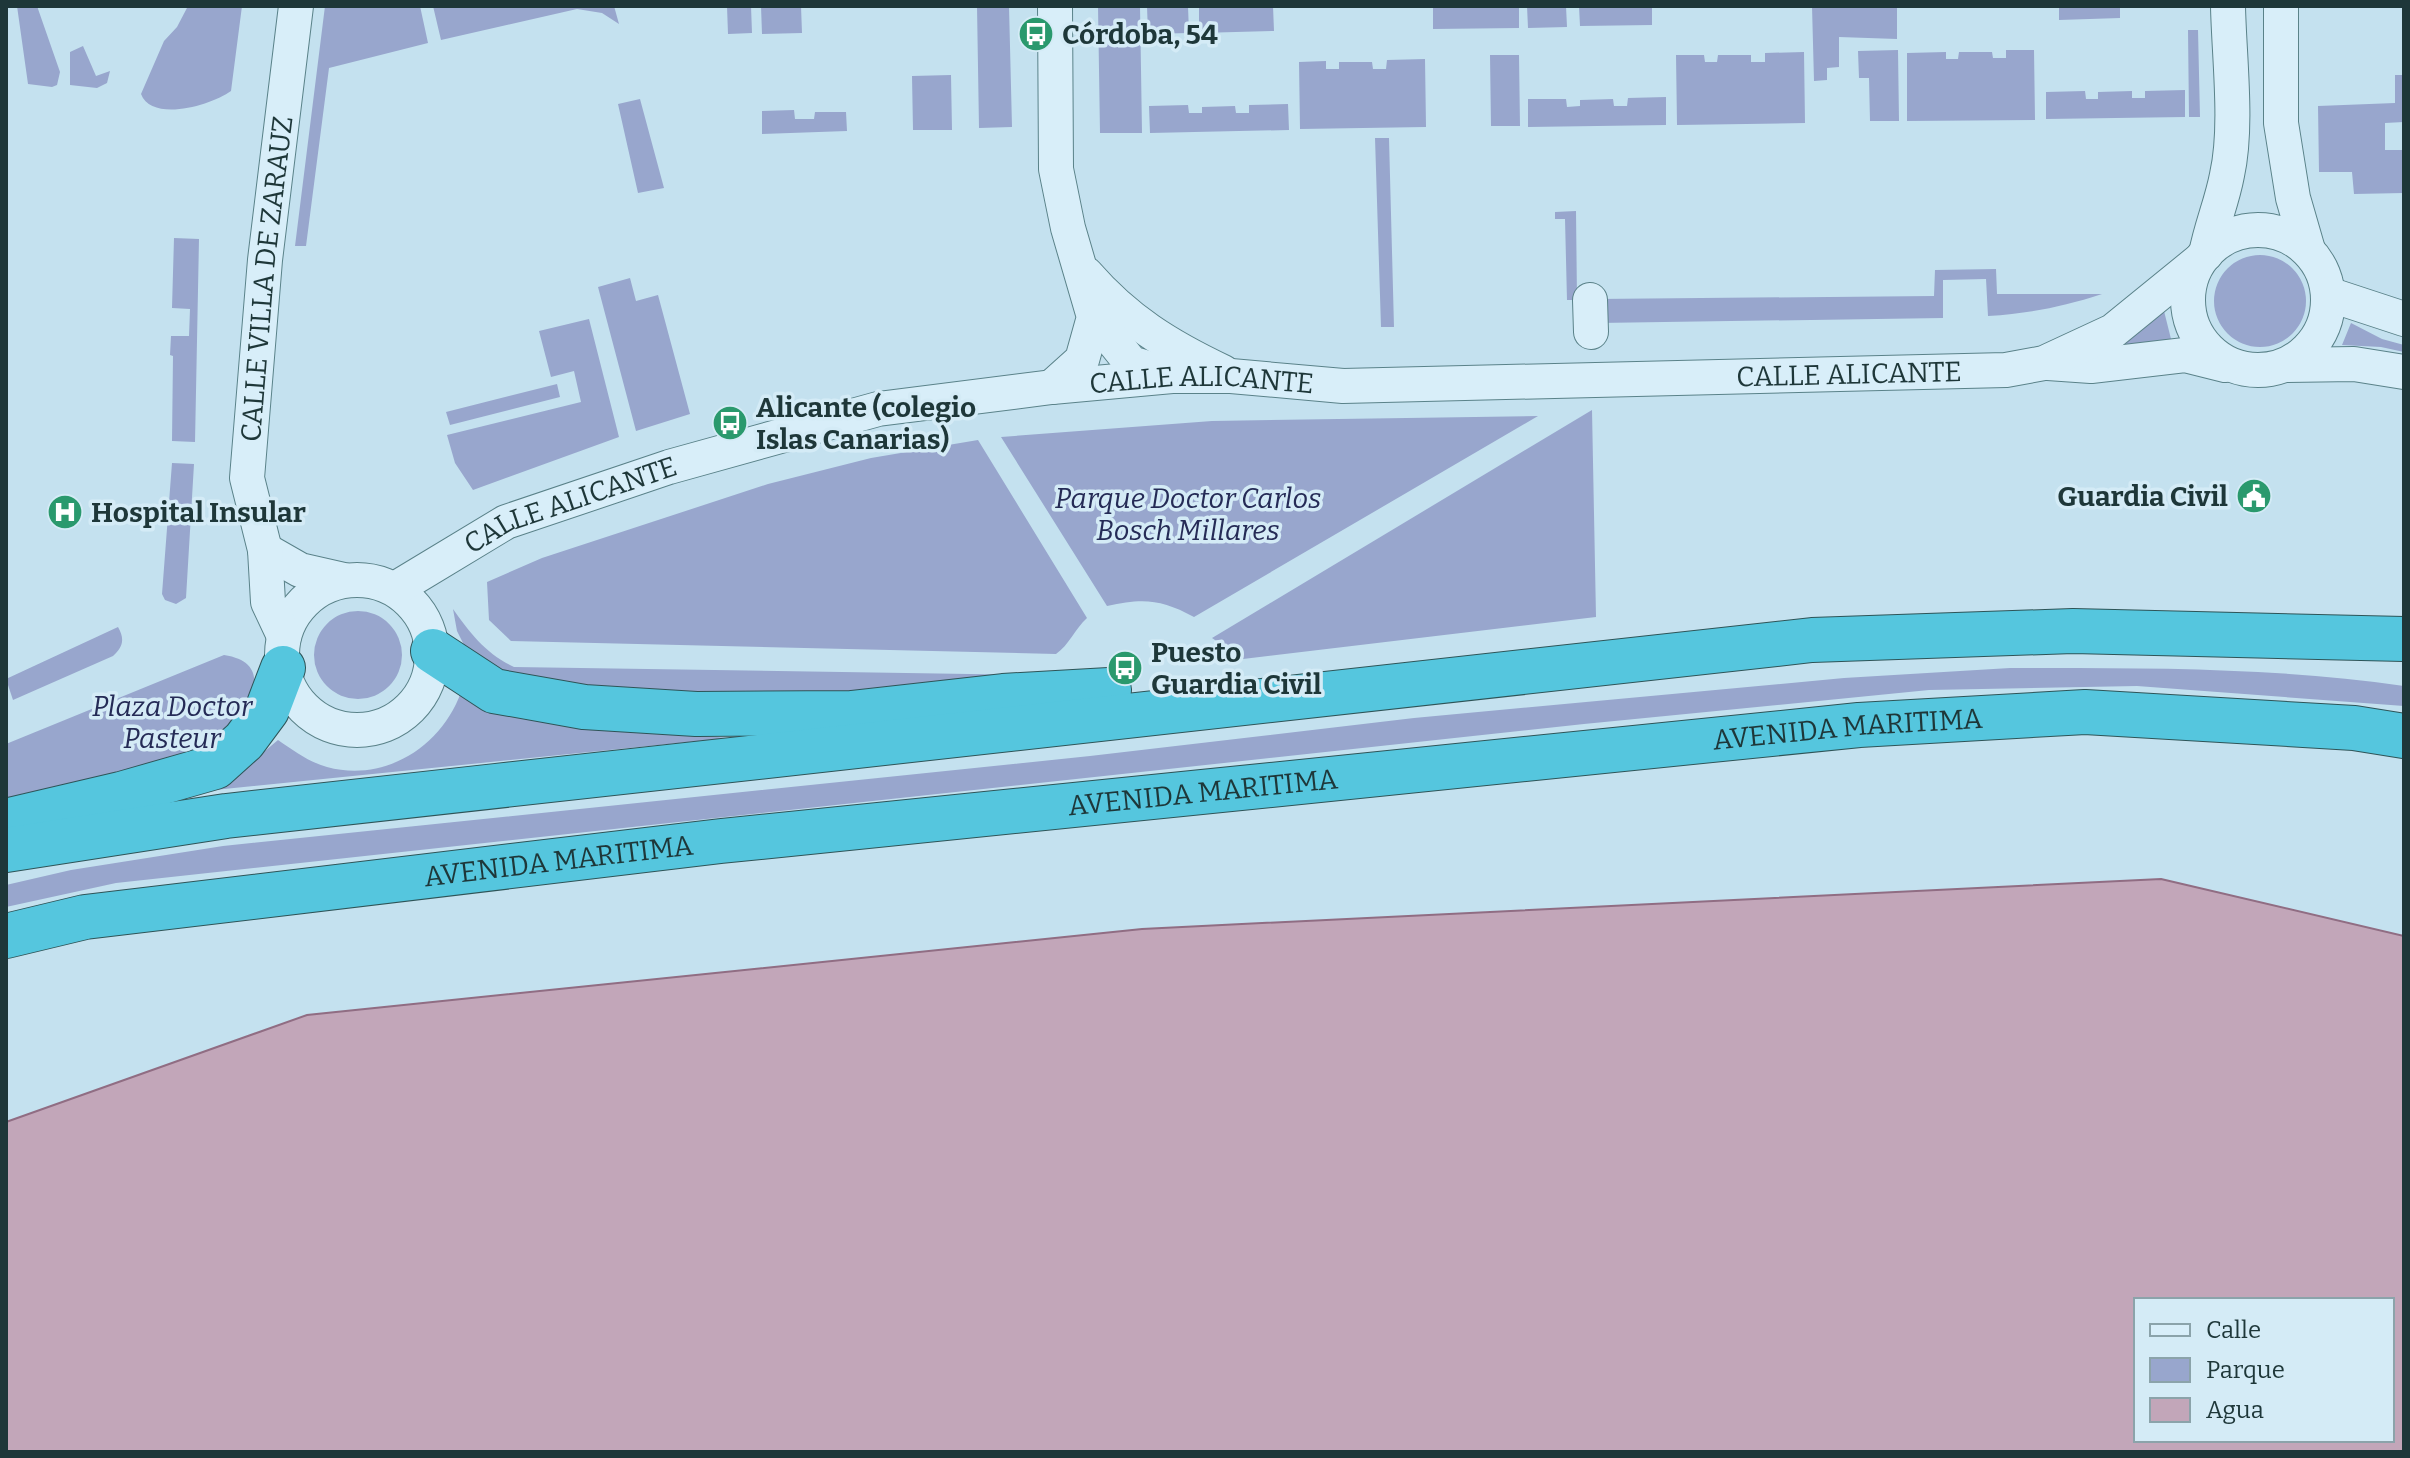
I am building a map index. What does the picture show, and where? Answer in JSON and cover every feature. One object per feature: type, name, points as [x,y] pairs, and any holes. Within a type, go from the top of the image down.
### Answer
[{"type":"highway","points":[[6,850],[226,816],[1812,640],[2073,631],[2404,639]]},
{"type":"highway","points":[[433,651],[494,691],[584,707],[696,714],[851,713],[1003,696],[1185,687],[1299,697]]},
{"type":"highway","points":[[6,821],[121,794],[215,767],[244,741],[267,710],[283,652]]},
{"type":"highway","name":"AVENIDA MARITIMA","points":[[6,936],[85,917],[721,841],[1859,725],[2085,712],[2354,728],[2404,736]]},
{"type":"street","name":"CALLE VILLA DE ZARAUZ","points":[[283,652],[268,602],[265,550],[247,478],[265,260],[296,6]]},
{"type":"street","points":[[1055,6],[1056,169],[1080,267],[1110,316],[1139,342],[1139,351],[1121,372]]},
{"type":"street","points":[[2228,6],[2231,124],[2228,174],[2202,257],[2189,284],[2188,310],[2196,334],[2213,354],[2235,367],[2261,371],[2287,365],[2354,364],[2404,372]]},
{"type":"street","points":[[2281,6],[2281,123],[2293,198],[2308,250],[2322,270],[2328,294],[2327,315],[2319,335],[2305,353],[2287,365]]},
{"type":"street","points":[[2202,257],[2216,243],[2238,232],[2263,229],[2287,235],[2308,250]]},
{"type":"street","name":"CALLE ALICANTE","points":[[2044,363],[2113,331],[2202,257]]},
{"type":"street","points":[[2328,294],[2404,319]]},
{"type":"street","points":[[1110,316],[1231,376]]},
{"type":"street","points":[[1052,387],[1082,360],[1110,316]]},
{"type":"street","name":"CALLE ALICANTE","points":[[395,589],[506,522],[669,467],[878,409],[1052,387],[1121,372],[1231,376],[1343,386],[2006,370],[2044,363],[2091,366],[2185,355],[2235,367]]},
{"type":"street","points":[[265,550],[300,570],[344,580]]},
{"type":"street","points":[[371,579],[395,589],[415,605],[428,626],[433,651],[431,676],[420,699],[402,717],[379,728],[354,731],[329,725],[308,712],[291,692],[283,652],[292,616],[305,599],[324,586],[344,580],[371,579]]},
{"type":"green space","points":[[17,6],[37,6],[60,72],[57,85],[28,84]]},
{"type":"green space","points":[[188,6],[242,6],[231,91],[197,106],[157,108],[147,103],[141,94],[164,41],[177,27]]},
{"type":"green space","points":[[325,6],[420,6],[428,43],[329,68],[306,246],[295,246]]},
{"type":"green space","points":[[433,6],[614,6],[619,24],[602,13],[577,9],[441,40]]},
{"type":"green space","points":[[727,6],[751,6],[752,33],[728,34]]},
{"type":"green space","points":[[761,6],[801,6],[802,33],[762,34]]},
{"type":"green space","points":[[977,6],[1009,6],[1012,127],[979,128]]},
{"type":"green space","points":[[1098,6],[1140,6],[1142,133],[1100,133]]},
{"type":"green space","points":[[1147,6],[1188,6],[1189,33],[1148,34]]},
{"type":"green space","points":[[1199,6],[1273,6],[1274,31],[1199,33]]},
{"type":"green space","points":[[1433,6],[1519,6],[1519,28],[1433,29]]},
{"type":"green space","points":[[1527,6],[1566,6],[1567,27],[1528,28]]},
{"type":"green space","points":[[1579,6],[1652,6],[1652,25],[1580,26]]},
{"type":"green space","points":[[1812,6],[1897,6],[1897,39],[1839,37],[1839,67],[1827,68],[1827,80],[1814,81]]},
{"type":"green space","points":[[2059,6],[2120,6],[2120,18],[2059,20]]},
{"type":"green space","points":[[2188,30],[2198,30],[2200,117],[2189,117]]},
{"type":"green space","points":[[83,46],[96,76],[110,71],[107,83],[97,88],[70,85],[70,52]]},
{"type":"green space","points":[[1898,50],[1899,121],[1870,121],[1869,78],[1859,78],[1858,51]]},
{"type":"green space","points":[[2006,50],[2034,50],[2035,120],[1907,121],[1907,53],[1946,52],[1946,59],[1958,59],[1959,52],[1992,52],[1993,58],[2006,58]]},
{"type":"green space","points":[[1804,52],[1805,123],[1677,125],[1676,55],[1704,55],[1705,62],[1717,62],[1718,55],[1751,55],[1751,62],[1765,62],[1765,53]]},
{"type":"green space","points":[[1490,55],[1519,55],[1520,126],[1491,126]]},
{"type":"green space","points":[[1425,59],[1426,127],[1300,129],[1299,62],[1326,61],[1326,69],[1339,69],[1339,62],[1372,62],[1373,69],[1386,69],[1387,60]]},
{"type":"green space","points":[[951,75],[952,130],[913,130],[912,76]]},
{"type":"green space","points":[[2395,75],[2404,75],[2404,122],[2385,123],[2385,150],[2404,150],[2404,193],[2354,194],[2352,172],[2319,172],[2318,106],[2395,103]]},
{"type":"green space","points":[[2185,90],[2185,117],[2046,119],[2046,92],[2085,91],[2086,99],[2098,99],[2098,92],[2132,91],[2132,98],[2145,98],[2145,91]]},
{"type":"green space","points":[[1666,97],[1666,125],[1528,127],[1528,99],[1566,99],[1567,107],[1580,106],[1580,100],[1613,99],[1614,106],[1627,106],[1628,98]]},
{"type":"green space","points":[[640,99],[664,188],[638,193],[618,104]]},
{"type":"green space","points":[[1288,104],[1289,130],[1150,133],[1149,106],[1188,105],[1189,113],[1202,113],[1202,107],[1235,106],[1236,113],[1249,113],[1249,105]]},
{"type":"green space","points":[[794,110],[795,119],[814,119],[815,112],[846,112],[847,131],[762,134],[762,111]]},
{"type":"green space","points":[[1375,138],[1389,138],[1394,327],[1381,327]]},
{"type":"green space","points":[[1576,211],[1577,300],[1567,300],[1565,219],[1555,219],[1555,212]]},
{"type":"green space","points":[[174,238],[199,239],[195,442],[172,441],[171,336],[189,336],[190,309],[172,308]]},
{"type":"green space","points":[[2251,255],[2269,255],[2286,262],[2299,275],[2306,301],[2299,327],[2286,340],[2269,347],[2251,347],[2234,340],[2221,327],[2214,310],[2214,292],[2221,275],[2234,262]]},
{"type":"green space","points":[[1996,269],[1997,294],[2102,294],[2046,309],[1988,316],[1986,279],[1943,280],[1943,318],[1598,323],[1596,299],[1934,296],[1935,270]]},
{"type":"green space","points":[[630,278],[636,301],[658,295],[690,414],[636,431],[598,287]]},
{"type":"green space","points":[[2164,311],[2172,343],[2106,349],[2139,332]]},
{"type":"green space","points":[[589,319],[619,437],[473,490],[455,463],[447,435],[581,402],[574,371],[551,377],[539,331]]},
{"type":"green space","points":[[2351,323],[2382,339],[2404,345],[2404,352],[2342,345]]},
{"type":"green space","points":[[557,384],[560,397],[450,425],[446,412]]},
{"type":"green space","points":[[1592,410],[1596,617],[1243,659],[1212,638]]},
{"type":"green space","name":"Parque Doctor Carlos Bosch Millares","points":[[1538,416],[1194,617],[1152,602],[1107,606],[1001,437],[1212,421]]},
{"type":"green space","points":[[978,440],[1087,618],[1056,654],[511,641],[489,620],[487,582],[542,558],[768,484],[871,458]]},
{"type":"green space","points":[[172,463],[194,464],[186,598],[176,604],[165,600],[162,594]]},
{"type":"green space","points":[[453,609],[487,649],[514,667],[1031,675],[855,702],[520,685],[469,655],[457,631]]},
{"type":"green space","points":[[349,611],[367,611],[383,618],[395,630],[402,646],[402,664],[395,680],[383,692],[367,699],[349,699],[333,692],[321,680],[314,664],[314,646],[321,630],[333,618]]},
{"type":"green space","points":[[118,627],[122,643],[113,656],[13,700],[6,679]]},
{"type":"green space","name":"Plaza Doctor Pasteur","points":[[224,655],[242,660],[251,669],[254,681],[247,708],[224,747],[6,804],[6,744]]},
{"type":"green space","points":[[2010,668],[2207,670],[2306,675],[2404,686],[2404,706],[2137,686],[1929,690],[1584,724],[116,883],[6,907],[6,885],[71,870],[223,846],[1090,756],[1414,718],[1844,678]]},
{"type":"green space","points":[[461,692],[673,733],[728,738],[185,793],[252,762],[278,740],[327,767],[349,771],[390,765],[426,744],[440,729]]},
{"type":"water","points":[[2161,879],[2404,936],[2404,1452],[6,1452],[6,1122],[307,1015],[1142,929]]},
{"type":"place","name":"Córdoba, 54","points":[[1036,34]]},
{"type":"place","name":"Alicante (colegio Islas Canarias)","points":[[730,423]]},
{"type":"place","name":"Guardia Civil","points":[[2254,496]]},
{"type":"place","name":"Hospital Insular","points":[[65,512]]},
{"type":"place","name":"Puesto Guardia Civil","points":[[1125,668]]}]
